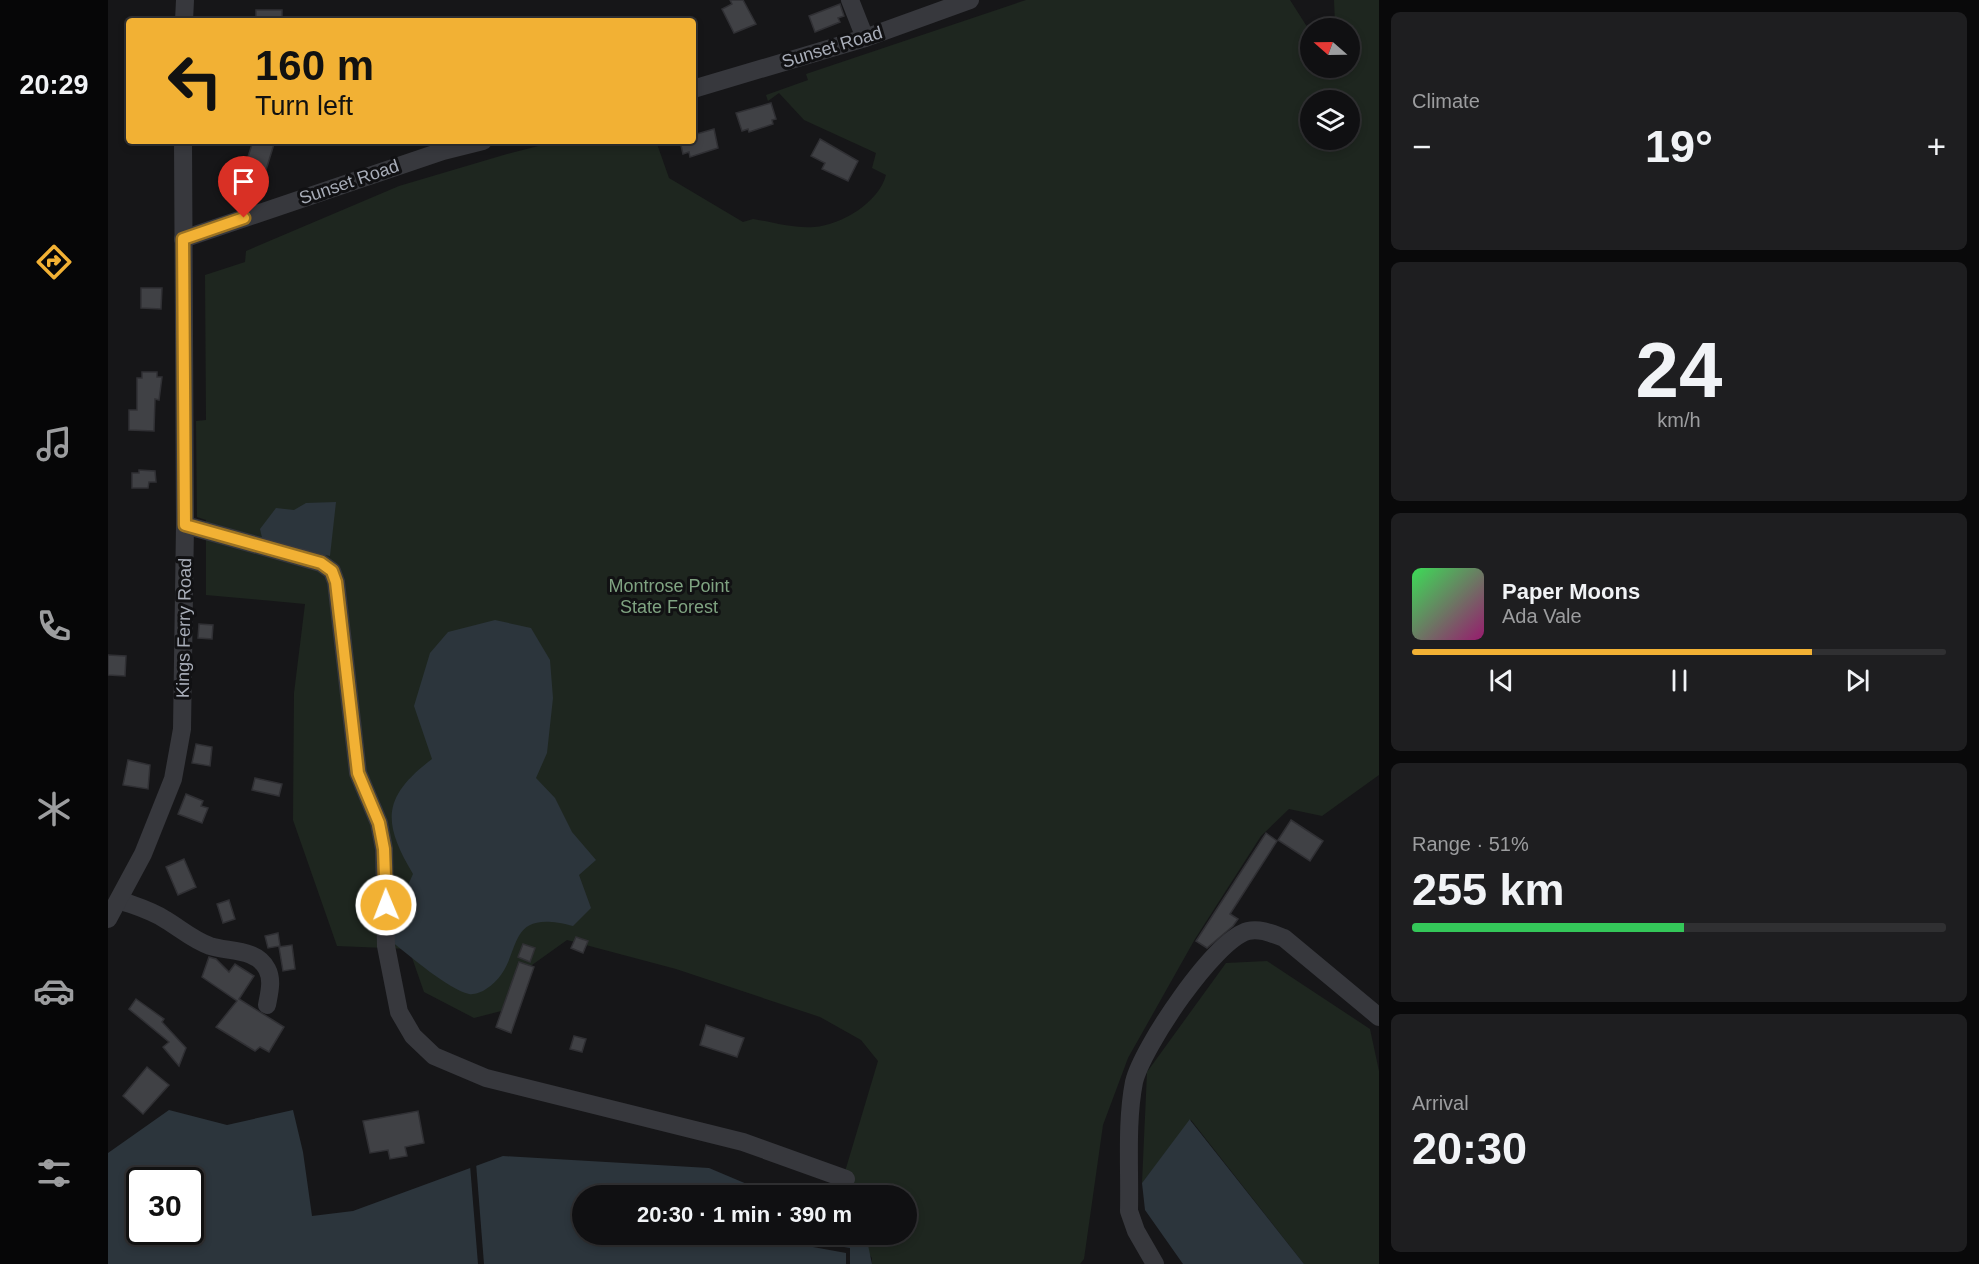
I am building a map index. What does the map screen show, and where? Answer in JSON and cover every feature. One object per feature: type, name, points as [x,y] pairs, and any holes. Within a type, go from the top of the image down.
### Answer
[{"type":"street","points":[[184,0],[184,18]]},
{"type":"street","points":[[850,0],[865,39]]},
{"type":"street","name":"Sunset Road","points":[[696,88],[865,39],[970,0]]},
{"type":"street","name":"Kings Ferry Road","points":[[108,919],[143,854],[173,779],[182,729],[185,525],[183,144]]},
{"type":"street","name":"Sunset Road","points":[[183,239],[443,151],[471,144]]},
{"type":"street","points":[[185,525],[321,563],[332,571],[336,582],[358,773],[379,823],[384,849],[386,946],[399,1012],[413,1036],[434,1056],[486,1078],[743,1142],[846,1179]]},
{"type":"street","points":[[119,900],[149,910],[186,935],[207,945],[246,952],[257,957],[267,968],[271,978],[267,1005]]},
{"type":"street","points":[[1155,1264],[1136,1231],[1129,1211],[1134,1081],[1149,1045],[1197,977],[1226,944],[1248,931],[1266,932],[1284,938],[1379,1017]]},
{"type":"green space","name":"Montrose Point State Forest","points":[[1026,0],[1290,0],[1301,18],[1300,78],[1360,78],[1360,18],[1335,18],[1334,0],[1379,0],[1379,775],[1322,816],[1289,809],[1261,836],[1195,939],[1128,1058],[1103,1125],[1084,1259],[1080,1264],[872,1264],[872,1258],[862,1245],[917,1245],[917,1185],[841,1185],[878,1061],[861,1040],[820,1017],[676,969],[567,940],[525,970],[509,1009],[474,1018],[424,992],[409,949],[337,946],[293,820],[294,693],[305,604],[206,595],[206,520],[197,517],[196,421],[206,420],[205,275],[245,262],[246,251],[399,186],[546,144],[657,144],[669,178],[743,222],[753,219],[791,226],[814,227],[836,222],[868,203],[882,185],[886,175],[872,168],[876,153],[804,120],[779,93],[768,101],[766,95],[808,80],[806,74]]},
{"type":"green space","points":[[1267,961],[1370,1029],[1379,1071],[1379,1264],[1304,1264],[1191,1120],[1142,1183],[1147,1072],[1226,963]]},
{"type":"shaded area","points":[[336,502],[330,556],[263,542],[260,529],[276,508],[294,510],[306,503]]},
{"type":"shaded area","points":[[495,620],[531,628],[550,660],[553,698],[547,753],[536,778],[555,798],[572,832],[596,860],[579,875],[591,908],[573,926],[549,922],[533,924],[523,930],[499,978],[484,990],[471,994],[460,991],[440,979],[392,942],[394,916],[413,874],[396,839],[392,825],[392,811],[396,798],[404,786],[432,759],[414,706],[430,653],[448,632]]},
{"type":"shaded area","points":[[169,1110],[227,1125],[293,1110],[303,1152],[312,1216],[353,1211],[503,1156],[709,1168],[749,1185],[572,1185],[572,1245],[868,1245],[872,1264],[108,1264],[108,1153]]},
{"type":"shaded area","points":[[1190,1119],[1304,1264],[1183,1264],[1145,1210],[1142,1183]]},
{"type":"pier","points":[[476,1163],[484,1264],[478,1264],[470,1165]]},
{"type":"pier","points":[[813,1245],[832,1245],[850,1248],[850,1264],[846,1264],[846,1253],[813,1247]]},
{"type":"building","points":[[730,0],[743,0],[756,24],[734,33],[722,9],[732,4]]},
{"type":"building","points":[[840,4],[844,16],[838,18],[840,22],[815,32],[809,16]]},
{"type":"building","points":[[256,10],[282,10],[282,18],[256,18]]},
{"type":"building","points":[[771,103],[776,119],[772,120],[773,124],[749,132],[748,129],[742,131],[736,113]]},
{"type":"building","points":[[714,129],[718,148],[690,157],[689,152],[683,154],[681,144],[696,144],[696,134]]},
{"type":"building","points":[[820,139],[858,161],[848,181],[822,169],[825,163],[811,156]]},
{"type":"building","points":[[252,144],[274,144],[266,170],[246,163]]},
{"type":"building","points":[[141,288],[162,288],[161,309],[141,308]]},
{"type":"building","points":[[142,372],[157,372],[157,377],[162,377],[159,400],[155,399],[154,431],[129,430],[129,410],[137,410],[137,378],[142,378]]},
{"type":"building","points":[[139,470],[155,471],[156,482],[149,482],[148,488],[132,488],[132,473],[139,473]]},
{"type":"building","points":[[199,624],[213,625],[212,639],[198,638]]},
{"type":"building","points":[[108,655],[126,656],[125,676],[108,675]]},
{"type":"building","points":[[196,744],[212,747],[210,766],[192,763]]},
{"type":"building","points":[[128,760],[150,765],[148,789],[123,785]]},
{"type":"building","points":[[255,778],[282,784],[279,796],[252,790]]},
{"type":"building","points":[[186,794],[203,801],[201,806],[208,808],[202,823],[178,814]]},
{"type":"building","points":[[1291,820],[1323,841],[1310,861],[1278,840]]},
{"type":"building","points":[[1266,833],[1277,841],[1230,914],[1238,919],[1207,948],[1196,941]]},
{"type":"building","points":[[184,859],[196,887],[178,895],[166,867]]},
{"type":"building","points":[[229,900],[235,919],[223,923],[217,904]]},
{"type":"building","points":[[278,933],[280,946],[268,948],[265,936]]},
{"type":"building","points":[[576,937],[588,941],[583,953],[571,948]]},
{"type":"building","points":[[523,944],[535,948],[530,962],[518,957]]},
{"type":"building","points":[[292,945],[295,969],[283,971],[279,947]]},
{"type":"building","points":[[209,957],[216,959],[229,972],[235,964],[254,976],[239,999],[284,1027],[269,1052],[260,1047],[255,1051],[216,1027],[237,1001],[202,977]]},
{"type":"building","points":[[519,962],[534,967],[511,1033],[496,1027]]},
{"type":"building","points":[[136,999],[164,1019],[162,1022],[186,1048],[179,1066],[163,1047],[169,1042],[129,1009]]},
{"type":"building","points":[[706,1025],[744,1038],[737,1057],[700,1045]]},
{"type":"building","points":[[574,1036],[586,1039],[582,1052],[570,1049]]},
{"type":"building","points":[[147,1067],[169,1085],[143,1114],[123,1096]]},
{"type":"building","points":[[418,1111],[424,1143],[405,1147],[407,1156],[390,1159],[388,1150],[370,1153],[363,1121]]},
{"type":"route","points":[[244,218],[183,239],[185,525],[268,546],[321,563],[332,571],[336,582],[358,773],[379,823],[384,849],[386,905]]}]
